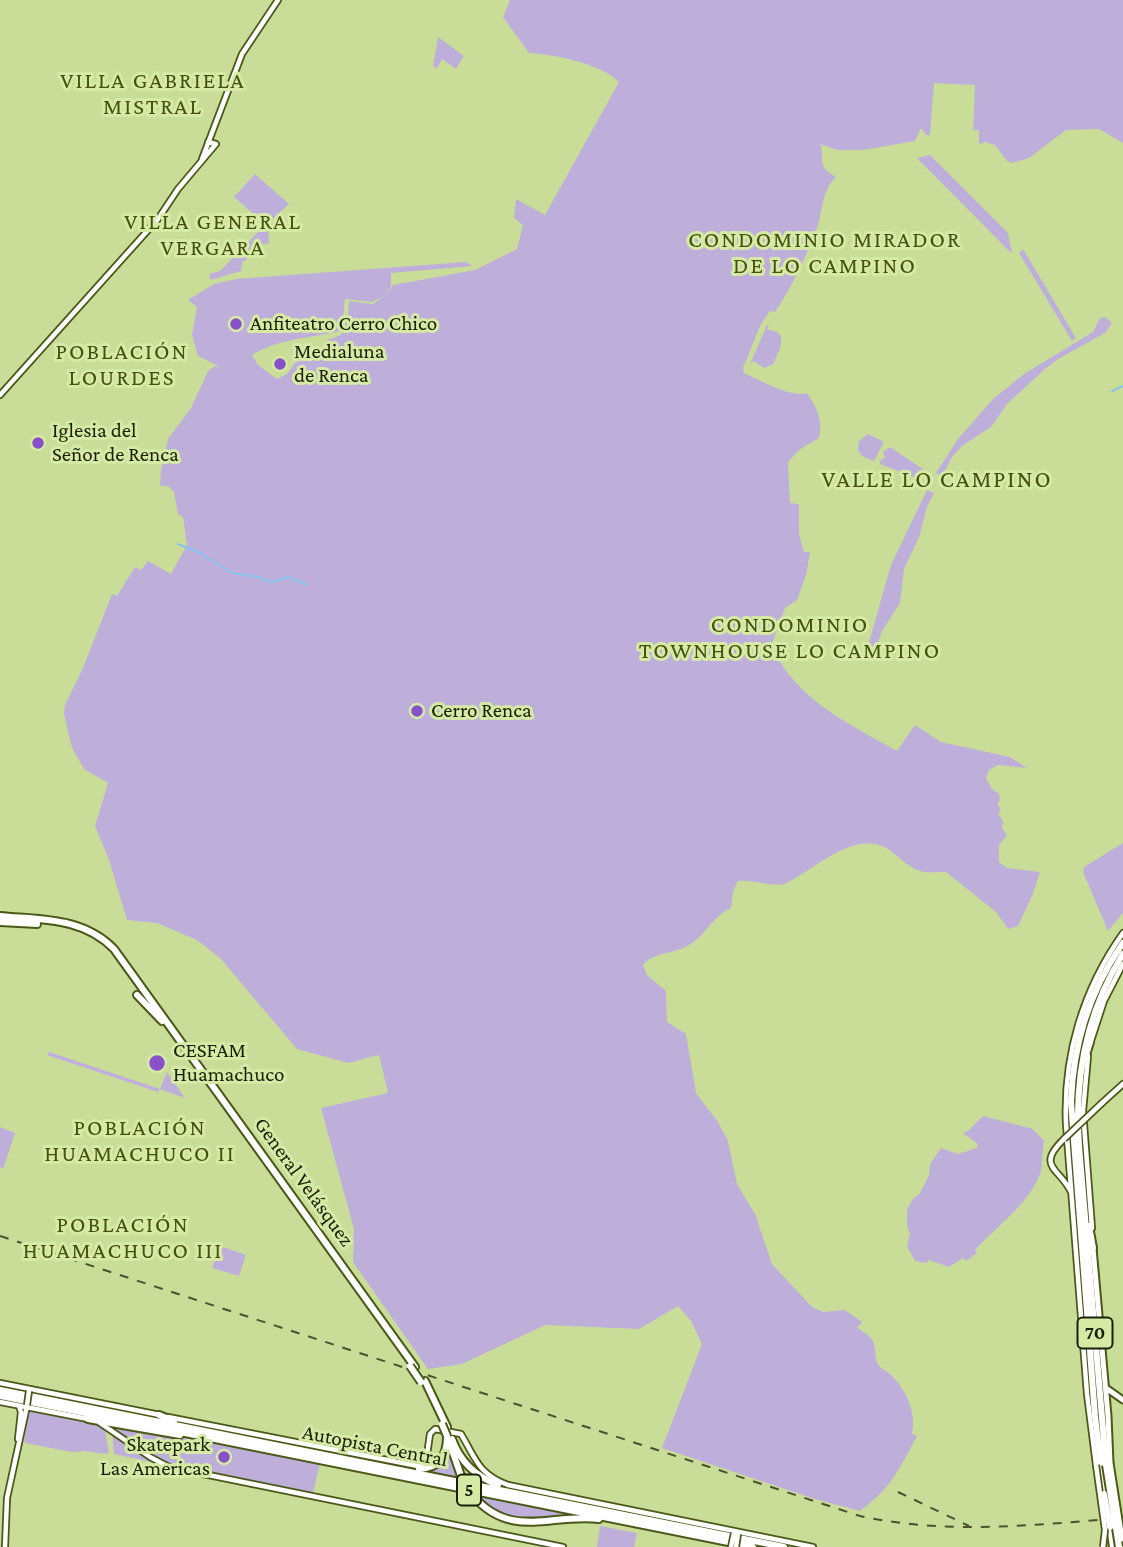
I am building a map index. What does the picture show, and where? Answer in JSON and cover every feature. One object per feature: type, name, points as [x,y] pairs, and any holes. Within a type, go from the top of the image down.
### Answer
[{"type":"highway","name":"General Velásquez","points":[[0,916],[77,925],[97,935],[116,951],[412,1366],[438,1404],[447,1431]]},
{"type":"highway","name":"General Velásquez","points":[[0,922],[66,926],[93,937],[114,955],[412,1366]]},
{"type":"highway","name":"70","points":[[1112,1547],[1091,1364],[1072,1134],[1076,1052],[1087,1014],[1104,974],[1123,943]]},
{"type":"highway","name":"70","points":[[1122,1543],[1103,1465],[1075,1087],[1092,1017],[1123,954]]},
{"type":"highway","points":[[137,995],[162,1021]]},
{"type":"highway","points":[[1075,1087],[1076,1033]]},
{"type":"highway","points":[[1075,1087],[1090,1042]]},
{"type":"highway","points":[[1083,1200],[1093,1248]]},
{"type":"highway","points":[[1082,1316],[1091,1364]]},
{"type":"highway","name":"Autopista Central","points":[[0,1390],[783,1547]]},
{"type":"highway","name":"Autopista Central","points":[[0,1396],[753,1547]]},
{"type":"highway","points":[[159,1415],[196,1428]]},
{"type":"highway","points":[[88,1419],[159,1433],[203,1436]]},
{"type":"highway","points":[[399,1468],[426,1469],[436,1465],[445,1453],[447,1431]]},
{"type":"highway","points":[[447,1431],[461,1476],[473,1496],[493,1513],[516,1522],[535,1523],[572,1518],[625,1521]]},
{"type":"highway","points":[[447,1431],[460,1456],[472,1471],[492,1483],[521,1493]]},
{"type":"main road","points":[[199,164],[245,48],[278,0]]},
{"type":"main road","points":[[0,395],[148,230],[216,144],[208,142]]},
{"type":"main road","points":[[1103,1465],[1087,1394],[1065,1108],[1068,1069],[1076,1033],[1095,980],[1123,933]]},
{"type":"main road","points":[[1102,1547],[1105,1530],[1103,1465],[1108,1408],[1083,1111],[1090,1042],[1104,1000],[1122,967]]},
{"type":"main road","points":[[1073,1198],[1068,1186],[1054,1172],[1050,1163],[1052,1151],[1123,1084]]},
{"type":"main road","points":[[0,1383],[418,1466],[426,1462],[431,1432],[442,1429],[461,1434],[469,1453],[481,1469],[508,1485],[813,1547]]},
{"type":"main road","points":[[1105,1387],[1123,1400]]},
{"type":"main road","points":[[5,1547],[6,1503],[27,1406],[27,1390]]},
{"type":"main road","points":[[1108,1408],[1113,1400],[1123,1400]]},
{"type":"main road","points":[[0,1402],[88,1419],[106,1426],[150,1457],[169,1466],[563,1547]]},
{"type":"main road","points":[[18,1443],[21,1412],[19,1406]]},
{"type":"main road","points":[[733,1547],[736,1533]]},
{"type":"shaded area","points":[[510,0],[1123,0],[1123,143],[1099,129],[1066,130],[1029,158],[1012,163],[1007,161],[995,145],[985,142],[979,144],[979,130],[973,130],[975,85],[934,83],[930,135],[926,135],[921,128],[915,141],[863,150],[837,150],[820,144],[823,166],[836,177],[825,194],[817,228],[798,272],[775,312],[770,311],[760,326],[743,368],[744,373],[775,388],[793,393],[807,393],[820,420],[819,438],[799,450],[788,462],[790,503],[799,504],[799,534],[804,552],[810,552],[806,575],[797,600],[785,608],[771,646],[782,665],[809,696],[825,708],[897,751],[915,725],[941,742],[1010,757],[1027,768],[998,765],[989,770],[986,778],[992,789],[999,794],[1000,801],[997,803],[1001,811],[998,814],[1007,835],[999,845],[999,862],[1007,868],[1040,872],[1018,926],[1008,929],[996,912],[946,872],[919,871],[888,849],[875,844],[862,844],[835,854],[785,884],[738,881],[733,891],[731,908],[720,915],[695,941],[652,958],[643,965],[647,975],[666,991],[667,1022],[686,1034],[696,1093],[718,1122],[728,1141],[737,1184],[755,1214],[772,1264],[812,1307],[823,1312],[845,1310],[862,1322],[857,1328],[866,1333],[874,1343],[877,1363],[896,1380],[909,1402],[913,1418],[912,1434],[917,1436],[888,1486],[860,1511],[815,1499],[662,1448],[702,1344],[691,1321],[678,1306],[639,1329],[545,1325],[462,1364],[428,1369],[353,1262],[354,1229],[321,1108],[388,1093],[379,1055],[348,1063],[297,1049],[220,958],[197,940],[157,923],[127,920],[109,860],[95,826],[108,783],[84,769],[72,748],[64,714],[65,705],[83,668],[112,594],[117,596],[135,567],[141,570],[148,561],[171,574],[187,545],[183,517],[178,514],[174,492],[168,486],[160,486],[161,471],[168,439],[191,408],[208,371],[215,366],[222,368],[198,356],[192,335],[197,307],[188,300],[214,284],[236,279],[466,262],[472,266],[391,273],[391,286],[386,295],[393,285],[475,270],[517,249],[523,225],[514,218],[516,199],[545,215],[619,82],[589,65],[551,55],[529,53],[503,17]],"holes":[[[384,296],[373,304],[349,301],[348,315],[341,335],[328,340],[317,356],[296,362],[287,374],[277,379],[258,365],[252,355],[283,342],[337,332],[342,326],[345,299],[372,302]]]},
{"type":"shaded area","points":[[438,37],[464,56],[456,69],[442,59],[437,68],[433,67]]},
{"type":"shaded area","points":[[930,155],[1008,233],[1011,253],[917,158]]},
{"type":"shaded area","points":[[255,174],[289,204],[266,225],[234,197]]},
{"type":"shaded area","points":[[263,227],[268,229],[269,243],[253,246],[246,260],[242,262],[241,271],[211,280],[209,274],[220,271]]},
{"type":"shaded area","points":[[1023,249],[1076,338],[1072,341],[1019,253]]},
{"type":"shaded area","points":[[1105,317],[1112,323],[1105,333],[1045,369],[1007,404],[991,427],[962,446],[952,457],[942,477],[936,473],[958,439],[993,399],[1024,374],[1093,332],[1100,318]]},
{"type":"shaded area","points":[[767,325],[767,330],[779,333],[781,342],[773,364],[764,368],[754,361],[750,364]]},
{"type":"shaded area","points":[[868,434],[884,442],[874,461],[862,456],[858,450],[859,441]]},
{"type":"shaded area","points":[[890,447],[927,472],[921,480],[880,464],[881,459],[885,458],[883,452]]},
{"type":"shaded area","points":[[927,490],[934,493],[927,507],[919,537],[904,569],[900,603],[882,631],[873,656],[866,653],[891,565]]},
{"type":"shaded area","points":[[1123,843],[1123,913],[1108,931],[1083,872],[1084,867]]},
{"type":"shaded area","points":[[49,1052],[160,1089],[158,1092],[47,1055]]},
{"type":"shaded area","points":[[167,1072],[185,1098],[160,1089]]},
{"type":"shaded area","points":[[983,1116],[1033,1129],[1044,1141],[1042,1167],[1035,1185],[1020,1206],[975,1250],[977,1253],[966,1261],[963,1258],[949,1267],[929,1260],[926,1263],[915,1261],[907,1246],[910,1234],[907,1210],[912,1200],[920,1193],[929,1175],[930,1164],[941,1148],[958,1154],[977,1148],[978,1144],[963,1133]]},
{"type":"shaded area","points":[[0,1127],[15,1133],[3,1169],[0,1167]]},
{"type":"shaded area","points":[[220,1246],[246,1255],[239,1276],[212,1268]]},
{"type":"shaded area","points":[[29,1412],[96,1423],[105,1430],[109,1452],[72,1452],[25,1443]]},
{"type":"shaded area","points":[[110,1426],[162,1436],[192,1438],[320,1463],[313,1493],[164,1462]]},
{"type":"shaded area","points":[[112,1432],[151,1462],[114,1454]]},
{"type":"shaded area","points":[[448,1447],[459,1477],[428,1471]]},
{"type":"shaded area","points":[[474,1494],[584,1516],[529,1522],[495,1512]]},
{"type":"shaded area","points":[[600,1526],[637,1533],[634,1547],[597,1547]]},
{"type":"waterway","points":[[1112,391],[1123,386]]},
{"type":"waterway","points":[[178,544],[200,553],[233,573],[271,582],[288,577],[307,585]]},
{"type":"railway","points":[[0,1236],[860,1516],[893,1522],[958,1527],[1123,1518]]},
{"type":"railway","points":[[898,1492],[969,1526]]},
{"type":"place","name":"Anfiteatro Cerro Chico","points":[[236,324]]},
{"type":"place","name":"Medialuna de Renca","points":[[280,364]]},
{"type":"place","name":"Iglesia del Señor de Renca","points":[[38,443]]},
{"type":"place","name":"Cerro Renca","points":[[417,711]]},
{"type":"place","name":"CESFAM Huamachuco","points":[[157,1063]]},
{"type":"place","name":"Skatepark Las Americas","points":[[224,1457]]},
{"type":"district","name":"VILLA GABRIELA MISTRAL","points":[[153,94]]},
{"type":"district","name":"VILLA GENERAL VERGARA","points":[[213,235]]},
{"type":"district","name":"CONDOMINIO MIRADOR DE LO CAMPINO","points":[[825,253]]},
{"type":"district","name":"POBLACIÓN LOURDES","points":[[122,365]]},
{"type":"district","name":"VALLE LO CAMPINO","points":[[937,480]]},
{"type":"district","name":"CONDOMINIO TOWNHOUSE LO CAMPINO","points":[[790,638]]},
{"type":"district","name":"POBLACIÓN HUAMACHUCO II","points":[[140,1141]]},
{"type":"district","name":"POBLACIÓN HUAMACHUCO III","points":[[123,1238]]}]
